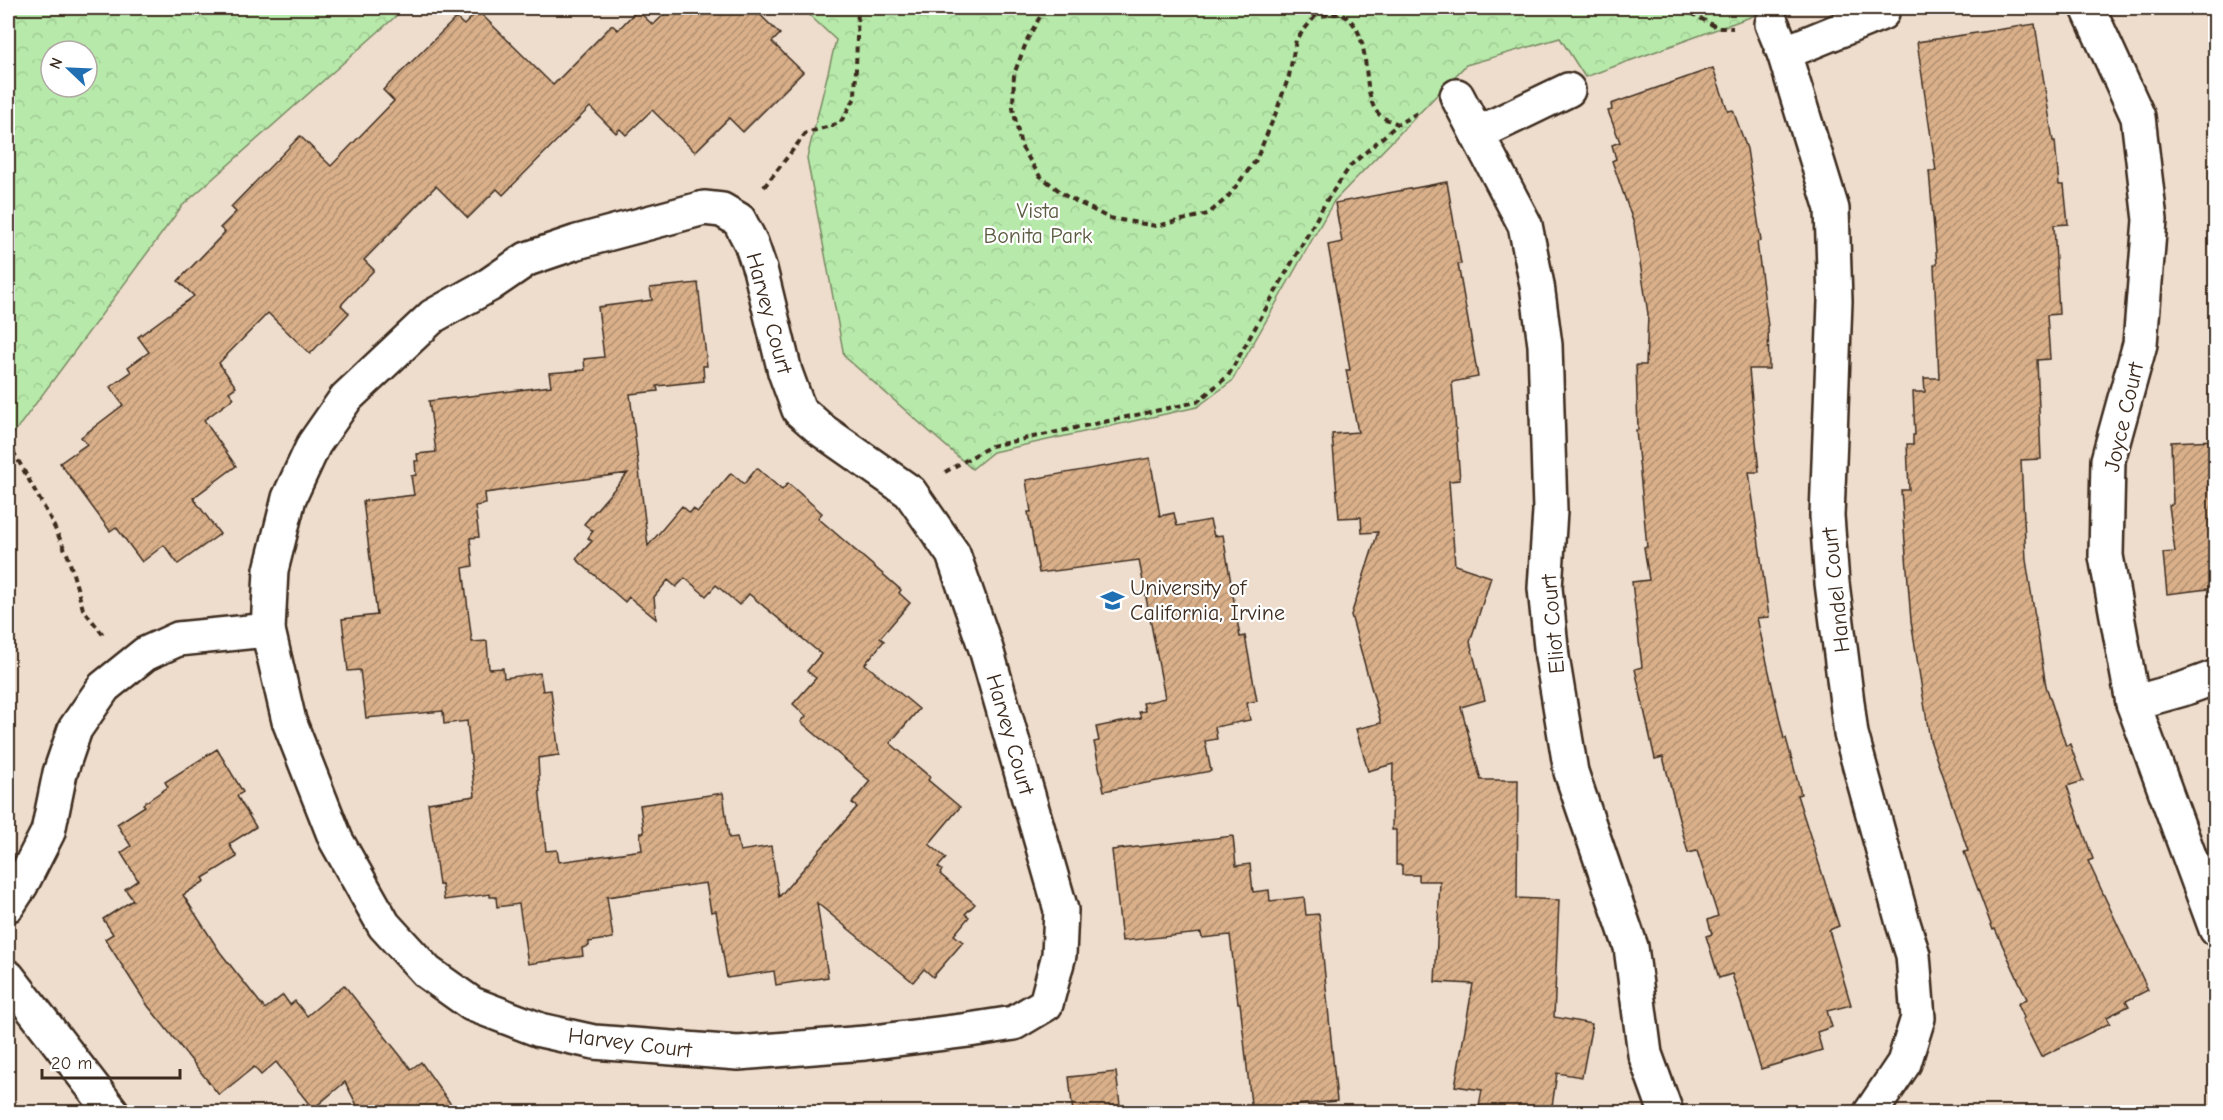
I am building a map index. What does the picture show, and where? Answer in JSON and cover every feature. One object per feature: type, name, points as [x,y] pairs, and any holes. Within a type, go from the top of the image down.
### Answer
[{"type":"street","name":"Joyce Court","points":[[2088,8],[2138,117],[2150,220],[2140,344],[2108,459],[2106,556],[2133,703],[2216,929]]},
{"type":"street","points":[[1778,39],[1882,13]]},
{"type":"street","name":"Handel Court","points":[[1778,39],[1832,209],[1835,301],[1827,516],[1832,583],[1851,734],[1914,965],[1918,1018],[1904,1064],[1871,1113]]},
{"type":"street","points":[[1477,134],[1568,90]]},
{"type":"street","name":"Eliot Court","points":[[1457,96],[1525,225],[1545,345],[1551,511],[1545,588],[1556,680],[1571,772],[1631,948],[1645,1054],[1666,1113]]},
{"type":"street","name":"Harvey Court","points":[[704,208],[722,210],[739,220],[751,243],[760,269],[785,372],[799,410],[823,431],[910,492],[953,554],[986,649],[1061,910],[1059,955],[1046,1004],[1014,1023],[865,1043],[738,1053],[594,1042],[540,1030],[472,1004],[427,972],[384,926],[336,840],[289,722],[268,630],[271,570],[289,498],[314,444],[346,398],[433,316],[489,285],[527,259],[577,242],[704,208]]},
{"type":"street","points":[[8,905],[48,832],[60,773],[75,729],[104,687],[145,654],[178,639],[268,630]]},
{"type":"street","points":[[2133,703],[2183,690],[2216,677]]},
{"type":"street","points":[[8,977],[112,1113]]},
{"type":"path","points":[[739,220],[806,132],[840,123],[855,98],[858,8]]},
{"type":"path","points":[[1045,8],[1028,38],[1014,74],[1013,108],[1021,146],[1039,175],[1066,196],[1109,218],[1156,226],[1208,214],[1227,198],[1256,160],[1289,76],[1296,40],[1316,15]]},
{"type":"path","points":[[1303,8],[1316,15],[1335,13],[1347,18],[1356,27],[1363,46],[1371,102],[1381,116],[1398,123]]},
{"type":"path","points":[[1682,8],[1718,28],[1778,39]]},
{"type":"path","points":[[910,492],[992,446],[1197,402],[1228,376],[1327,200],[1351,165],[1398,123],[1428,106],[1457,96]]},
{"type":"path","points":[[8,442],[68,556],[83,609],[128,668]]},
{"type":"shaded area","name":"University of California, Irvine","points":[[8,8],[2215,8],[2215,1112],[8,1112]]},
{"type":"green space","points":[[8,8],[405,8],[182,206],[8,441]]},
{"type":"green space","name":"Vista Bonita Park","points":[[802,8],[1775,8],[1585,77],[1560,38],[1466,65],[1334,201],[1232,381],[1197,407],[993,452],[972,469],[844,356],[807,158],[836,40]]},
{"type":"building","points":[[671,8],[753,8],[780,34],[772,42],[803,72],[743,132],[729,118],[695,152],[652,110],[626,135],[620,129],[616,133],[590,107],[503,195],[497,189],[468,218],[436,186],[364,260],[374,270],[341,305],[349,313],[310,354],[268,313],[219,363],[236,387],[229,392],[234,398],[204,420],[236,466],[193,498],[220,534],[178,564],[164,545],[142,562],[116,527],[110,531],[60,463],[87,444],[81,437],[123,405],[110,387],[131,372],[128,367],[149,352],[138,337],[194,296],[178,281],[225,232],[220,228],[236,212],[231,207],[300,136],[331,166],[394,101],[383,90],[456,18],[464,25],[478,11],[553,85],[612,25],[618,30],[637,10],[653,25]]},
{"type":"building","points":[[2035,24],[2053,141],[2055,141],[2059,185],[2064,185],[2068,224],[2054,225],[2059,314],[2047,315],[2050,359],[2037,360],[2041,459],[2021,460],[2026,560],[2046,686],[2066,746],[2070,744],[2083,781],[2067,786],[2093,859],[2088,861],[2148,990],[2126,1001],[2129,1006],[2107,1017],[2110,1023],[2041,1057],[2022,1019],[2024,1018],[2018,1004],[2027,999],[1995,929],[1993,930],[1964,852],[1968,851],[1930,740],[1911,621],[1901,490],[1909,490],[1907,444],[1913,444],[1913,435],[1915,435],[1913,392],[1925,392],[1924,378],[1939,378],[1934,265],[1937,264],[1929,171],[1936,171],[1917,42]]},
{"type":"building","points":[[1713,68],[1728,111],[1733,110],[1747,149],[1761,241],[1757,242],[1768,326],[1769,369],[1749,369],[1759,472],[1749,472],[1769,617],[1757,618],[1784,739],[1786,738],[1801,794],[1797,795],[1839,926],[1829,930],[1851,1005],[1827,1011],[1832,1027],[1817,1032],[1822,1050],[1761,1069],[1732,974],[1719,978],[1706,936],[1712,934],[1708,920],[1718,916],[1697,851],[1688,853],[1663,757],[1655,759],[1635,669],[1642,667],[1632,582],[1649,580],[1644,547],[1647,547],[1636,430],[1638,430],[1636,365],[1646,365],[1648,314],[1634,224],[1612,161],[1616,159],[1612,145],[1620,142],[1608,111],[1612,110],[1611,104]]},
{"type":"building","points":[[1447,182],[1461,264],[1458,264],[1478,377],[1452,382],[1460,480],[1449,481],[1455,565],[1491,577],[1470,642],[1485,700],[1461,707],[1481,780],[1518,780],[1517,898],[1559,900],[1554,1017],[1592,1024],[1582,1077],[1557,1073],[1551,1113],[1516,1113],[1479,1106],[1482,1090],[1455,1086],[1473,984],[1435,982],[1440,881],[1419,881],[1419,875],[1402,875],[1402,865],[1396,865],[1396,830],[1392,830],[1393,764],[1368,771],[1356,729],[1381,723],[1351,615],[1378,532],[1362,533],[1361,517],[1339,518],[1332,434],[1358,432],[1346,370],[1350,370],[1328,245],[1342,242],[1335,203]]},
{"type":"building","points":[[698,283],[707,366],[703,366],[704,381],[657,386],[658,391],[630,394],[648,546],[682,506],[690,513],[693,509],[698,512],[731,473],[744,484],[757,468],[782,490],[788,483],[822,513],[818,518],[901,590],[899,593],[910,603],[880,638],[884,641],[865,664],[919,709],[890,743],[930,777],[928,780],[960,807],[929,844],[946,858],[938,867],[942,870],[940,874],[975,904],[965,914],[969,917],[954,935],[963,942],[933,977],[924,969],[913,982],[817,903],[828,977],[776,985],[774,971],[727,978],[716,911],[711,912],[706,883],[607,897],[613,938],[589,942],[589,946],[582,948],[583,956],[528,964],[519,904],[497,907],[496,897],[490,897],[490,894],[444,900],[442,884],[439,885],[428,803],[475,796],[467,721],[444,724],[443,711],[366,718],[360,670],[348,671],[342,619],[377,615],[363,501],[414,495],[411,476],[416,475],[417,454],[436,452],[429,401],[551,386],[549,373],[585,370],[584,359],[604,357],[598,307],[652,300],[650,288]],"holes":[[[628,473],[584,524],[593,531],[588,538],[592,541],[576,559],[625,602],[629,597],[656,619],[654,597],[668,580],[676,587],[685,578],[706,596],[716,585],[739,605],[749,594],[821,654],[807,671],[816,678],[793,704],[806,716],[801,722],[870,781],[852,803],[857,807],[779,897],[771,846],[740,851],[737,837],[729,838],[723,793],[640,805],[644,833],[640,833],[642,850],[559,862],[557,850],[546,851],[538,758],[559,755],[551,690],[543,691],[540,673],[504,678],[503,668],[489,669],[487,641],[472,642],[463,568],[473,566],[470,538],[479,537],[475,506],[486,504],[485,493]]]},
{"type":"building","points":[[2216,440],[2216,588],[2167,594],[2163,553],[2175,552],[2169,505],[2173,504],[2171,442]]},
{"type":"building","points":[[1150,458],[1160,516],[1174,513],[1177,526],[1210,520],[1214,536],[1223,535],[1240,637],[1245,636],[1257,701],[1247,703],[1250,720],[1215,727],[1217,739],[1205,741],[1211,771],[1104,791],[1094,742],[1099,741],[1096,727],[1141,718],[1139,712],[1145,711],[1143,703],[1165,698],[1139,560],[1039,573],[1028,512],[1031,512],[1026,480]]},
{"type":"building","points":[[217,749],[243,792],[237,796],[256,827],[229,844],[237,857],[203,878],[205,881],[183,895],[220,952],[265,1009],[283,995],[290,1005],[295,1001],[307,1016],[344,985],[411,1069],[421,1062],[457,1113],[361,1113],[345,1082],[313,1109],[276,1062],[261,1075],[254,1067],[219,1095],[148,1006],[105,939],[113,934],[103,919],[133,900],[125,889],[138,880],[121,853],[131,846],[117,824],[145,806],[143,804],[168,787],[165,782]]},
{"type":"building","points":[[1233,836],[1236,866],[1250,864],[1253,892],[1269,890],[1270,901],[1304,897],[1306,915],[1319,914],[1337,1101],[1296,1105],[1297,1113],[1252,1113],[1230,935],[1202,938],[1201,933],[1122,941],[1112,850]]},
{"type":"building","points":[[1116,1072],[1121,1113],[1073,1113],[1069,1077]]},
{"type":"place","name":"University of California, Irvine","points":[[1112,600]]}]
